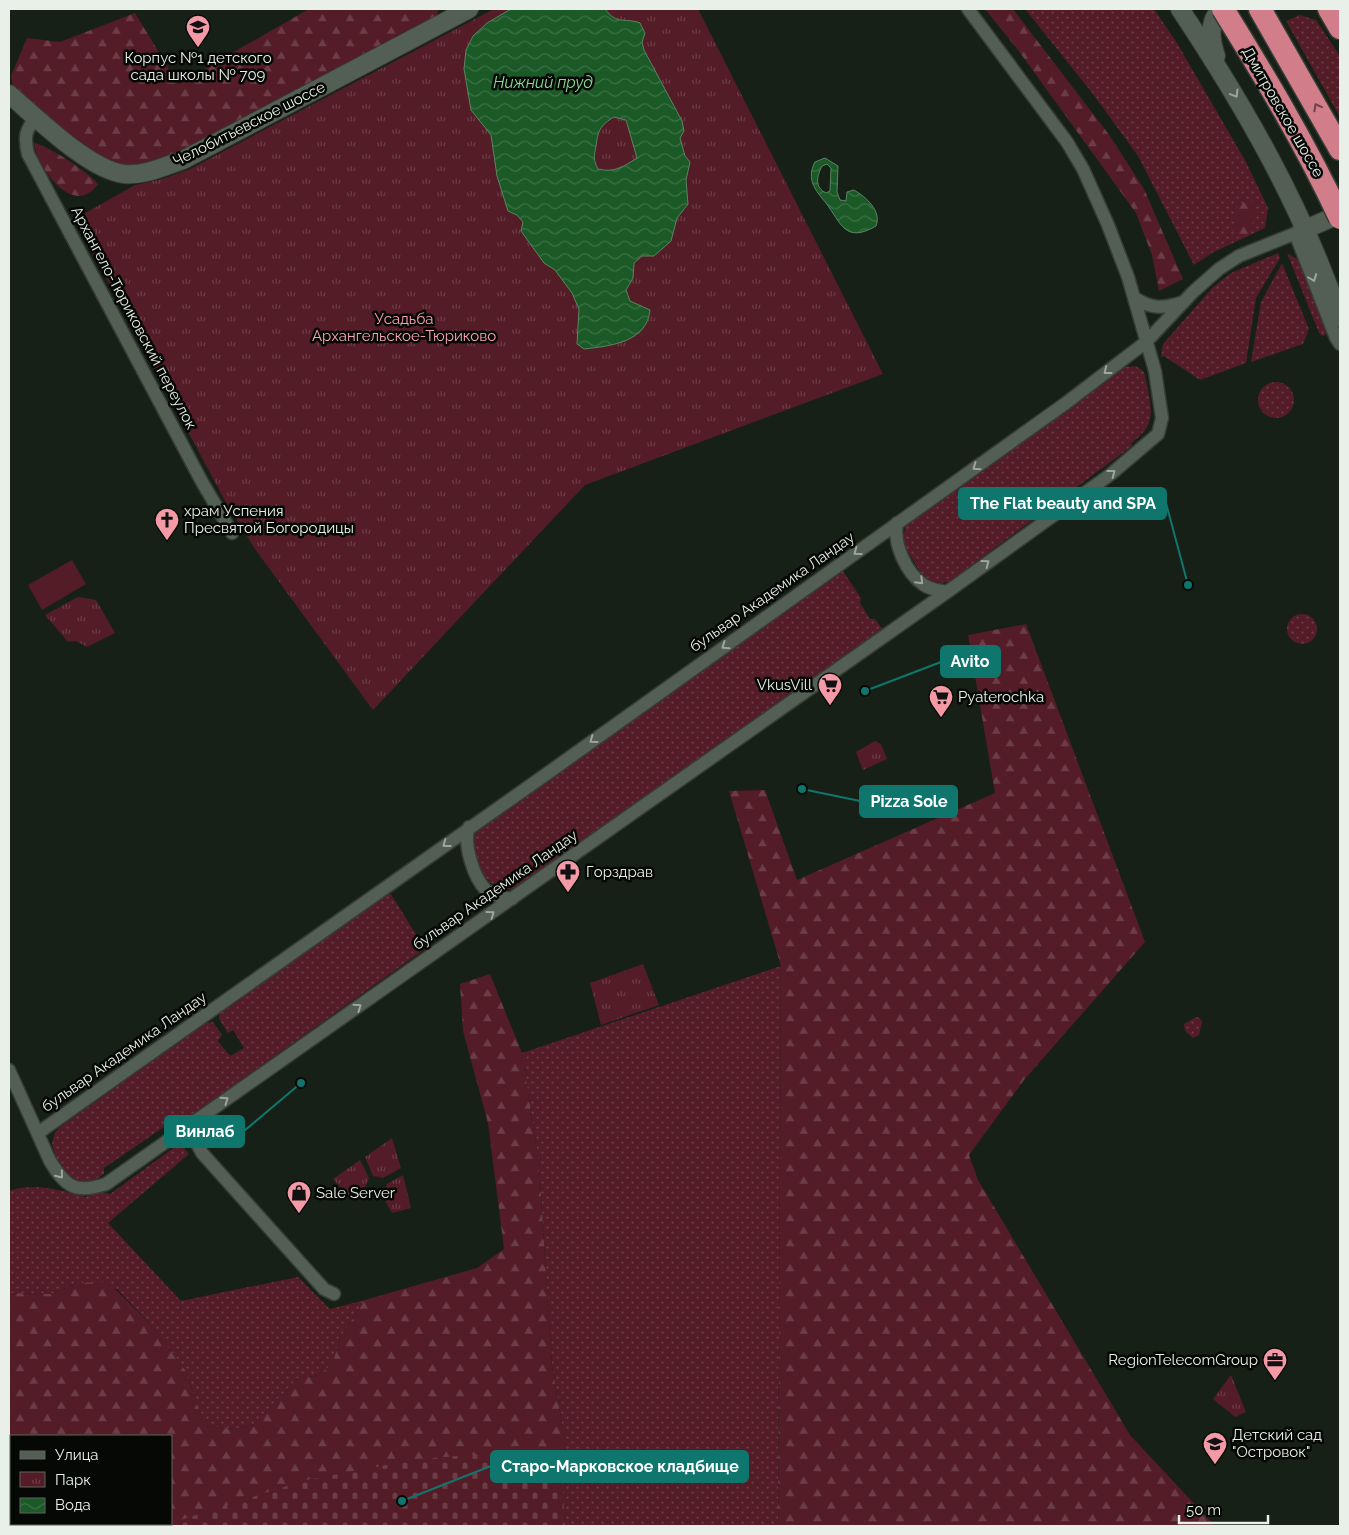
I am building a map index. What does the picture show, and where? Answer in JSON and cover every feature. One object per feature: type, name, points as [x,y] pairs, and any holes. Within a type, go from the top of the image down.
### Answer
[{"type":"highway","name":"Дмитровское шоссе","points":[[1223,9],[1268,81],[1319,174],[1340,218]]},
{"type":"highway","name":"Дмитровское шоссе","points":[[1260,9],[1340,150]]},
{"type":"street","name":"Челобитьевское шоссе","points":[[9,94],[92,161],[111,170],[134,174],[183,160],[468,9]]},
{"type":"street","points":[[968,9],[1074,154],[1108,225],[1135,298],[1146,342]]},
{"type":"street","points":[[1180,9],[1223,75],[1265,146],[1301,231],[1336,338],[1340,344]]},
{"type":"street","points":[[1223,9],[1218,12],[1211,30],[1214,50],[1223,75]]},
{"type":"street","name":"Архангело-Тюриковский переулок","points":[[36,117],[27,127],[25,143],[28,154],[202,482],[232,533]]},
{"type":"street","points":[[1301,231],[1340,214]]},
{"type":"street","points":[[1301,231],[1328,281],[1340,318]]},
{"type":"street","name":"бульвар Академика Ландау","points":[[1146,342],[1155,371],[1162,418],[1158,434],[1119,468],[947,592],[106,1184],[84,1190],[69,1185],[59,1174],[38,1132],[555,768],[1066,403],[1146,342],[1206,280],[1240,256],[1301,231]]},
{"type":"street","points":[[1328,281],[1340,294]]},
{"type":"street","points":[[1135,298],[1146,306],[1158,308],[1185,302]]},
{"type":"street","points":[[897,523],[897,546],[918,581],[926,586],[947,592]]},
{"type":"street","points":[[469,827],[466,834],[466,848],[479,880],[493,894],[512,899]]},
{"type":"street","points":[[9,1070],[38,1132]]},
{"type":"street","points":[[188,1127],[202,1153],[324,1289],[334,1294]]},
{"type":"green space","points":[[309,9],[439,9],[435,20],[178,155],[138,166],[121,167],[113,165],[88,152],[61,131],[13,86],[11,76],[27,38],[60,42],[135,13],[178,84]]},
{"type":"green space","name":"Усадьба Архангельское-Тюриково","points":[[494,9],[698,9],[883,374],[585,485],[373,710],[255,549],[225,501],[75,219],[135,185],[162,179],[190,169]]},
{"type":"green space","points":[[985,9],[1013,9],[1110,136],[1144,189],[1183,279],[1159,291],[1152,255],[1136,213],[1018,50]]},
{"type":"green space","points":[[1025,9],[1154,9],[1177,43],[1246,162],[1268,208],[1265,228],[1212,253],[1194,265],[1138,156],[1093,94]]},
{"type":"green space","points":[[1300,15],[1316,20],[1340,56],[1340,117],[1286,21]]},
{"type":"green space","points":[[34,143],[48,148],[68,160],[98,184],[88,193],[78,196],[68,193],[49,176],[42,165]]},
{"type":"green space","points":[[1245,202],[1254,202],[1257,211],[1253,219],[1252,230],[1244,237],[1238,236],[1235,224],[1237,207]]},
{"type":"green space","points":[[1278,253],[1280,258],[1256,298],[1246,363],[1200,380],[1164,356],[1161,357],[1163,344],[1213,287],[1231,273]]},
{"type":"green space","points":[[1287,253],[1299,260],[1329,333],[1323,336],[1319,333]]},
{"type":"green space","points":[[1282,263],[1309,329],[1303,344],[1251,362],[1261,302]]},
{"type":"green space","points":[[1136,366],[1145,375],[1151,413],[1146,428],[1131,443],[1132,446],[949,582],[933,583],[921,573],[902,542],[906,524],[1067,411],[1124,367]]},
{"type":"green space","points":[[1276,382],[1288,388],[1294,400],[1288,412],[1276,418],[1264,412],[1258,400],[1264,388]]},
{"type":"green space","points":[[72,560],[86,584],[42,610],[28,585]]},
{"type":"green space","points":[[843,571],[861,598],[860,603],[870,619],[875,619],[883,630],[514,888],[504,889],[494,885],[486,878],[480,869],[474,847],[478,828]]},
{"type":"green space","points":[[78,597],[96,600],[115,633],[87,647],[76,641],[68,642],[45,615]]},
{"type":"green space","points":[[1302,614],[1308,615],[1316,623],[1316,635],[1308,643],[1302,644],[1296,643],[1288,635],[1287,629],[1288,623],[1296,615]]},
{"type":"green space","points":[[1026,624],[1145,942],[1024,1080],[969,1155],[978,1180],[1130,1435],[1215,1526],[778,1526],[781,966],[729,791],[765,790],[797,880],[995,793],[968,635]]},
{"type":"green space","points":[[875,741],[881,744],[887,759],[863,770],[856,752]]},
{"type":"green space","points":[[389,891],[425,949],[175,1127],[164,1127],[104,1168],[104,1174],[88,1184],[72,1181],[58,1164],[52,1144],[55,1132],[60,1127],[206,1023],[213,1022],[222,1035],[218,1041],[230,1056],[244,1048],[233,1030],[228,1033],[219,1019],[219,1014]]},
{"type":"green space","points":[[643,964],[659,1005],[601,1025],[590,983]]},
{"type":"green space","points":[[781,966],[778,1526],[565,1526],[561,1467],[568,1459],[552,1366],[539,1164],[522,1053]]},
{"type":"green space","points":[[490,974],[522,1053],[539,1164],[552,1366],[568,1459],[561,1467],[565,1526],[9,1526],[9,1293],[52,1294],[77,1283],[108,1282],[150,1324],[185,1370],[205,1426],[234,1429],[253,1425],[298,1378],[315,1376],[327,1369],[334,1359],[340,1338],[365,1300],[477,1268],[504,1249],[488,1123],[463,1031],[460,984]]},
{"type":"green space","points":[[1196,1017],[1200,1018],[1202,1022],[1199,1035],[1193,1038],[1185,1031],[1184,1024]]},
{"type":"green space","points":[[392,1138],[401,1168],[383,1178],[373,1176],[365,1157]]},
{"type":"green space","points":[[176,1146],[184,1148],[189,1154],[108,1223],[181,1301],[298,1277],[330,1309],[365,1300],[340,1338],[334,1359],[327,1369],[315,1376],[298,1378],[253,1425],[234,1429],[205,1426],[185,1370],[150,1324],[117,1289],[77,1283],[52,1294],[9,1293],[9,1191],[18,1188],[38,1187],[86,1197],[98,1191],[110,1194]]},
{"type":"green space","points":[[360,1160],[369,1178],[365,1187],[348,1196],[333,1179]]},
{"type":"green space","points":[[403,1175],[411,1208],[392,1213],[382,1195],[387,1184]]},
{"type":"green space","points":[[1231,1375],[1246,1412],[1235,1417],[1213,1399]]},
{"type":"green space","points":[[510,1452],[561,1467],[565,1526],[175,1526],[174,1522],[306,1480],[419,1459]]},
{"type":"water","name":"Нижний пруд","points":[[511,9],[605,9],[614,18],[640,23],[645,33],[642,42],[644,50],[682,121],[684,131],[680,138],[685,156],[690,162],[686,180],[688,204],[677,218],[671,241],[654,256],[642,256],[634,263],[633,278],[626,290],[630,301],[650,310],[647,321],[635,336],[616,344],[584,349],[577,344],[579,309],[572,293],[555,270],[544,263],[521,231],[523,222],[517,215],[508,211],[497,176],[491,135],[471,110],[464,69],[466,50],[473,36],[487,23]],"holes":[[[614,117],[626,120],[637,158],[618,168],[609,170],[598,169],[594,155],[600,129]]]},
{"type":"water","points":[[825,158],[838,166],[837,192],[840,200],[846,201],[847,192],[854,190],[859,193],[875,210],[877,215],[876,226],[857,233],[845,229],[840,224],[813,184],[811,174],[815,162]],"holes":[[[827,164],[831,168],[830,191],[826,193],[820,188],[818,177],[822,166]]]},
{"type":"place","name":"Корпус №1 детского сада школы № 709","points":[[198,48]]},
{"type":"place","name":"храм Успения Пресвятой Богородицы","points":[[167,541]]},
{"type":"place","name":"The Flat beauty and SPA","points":[[1188,585]]},
{"type":"place","name":"Avito","points":[[865,691]]},
{"type":"place","name":"VkusVill","points":[[830,706]]},
{"type":"place","name":"Pyaterochka","points":[[941,718]]},
{"type":"place","name":"Pizza Sole","points":[[802,789]]},
{"type":"place","name":"Горздрав","points":[[568,893]]},
{"type":"place","name":"Винлаб","points":[[301,1083]]},
{"type":"place","name":"Sale Server","points":[[299,1214]]},
{"type":"place","name":"RegionTelecomGroup","points":[[1275,1381]]},
{"type":"place","name":"Детский сад \"Островок\"","points":[[1215,1465]]},
{"type":"place","name":"Старо-Марковское кладбище","points":[[402,1501]]}]
